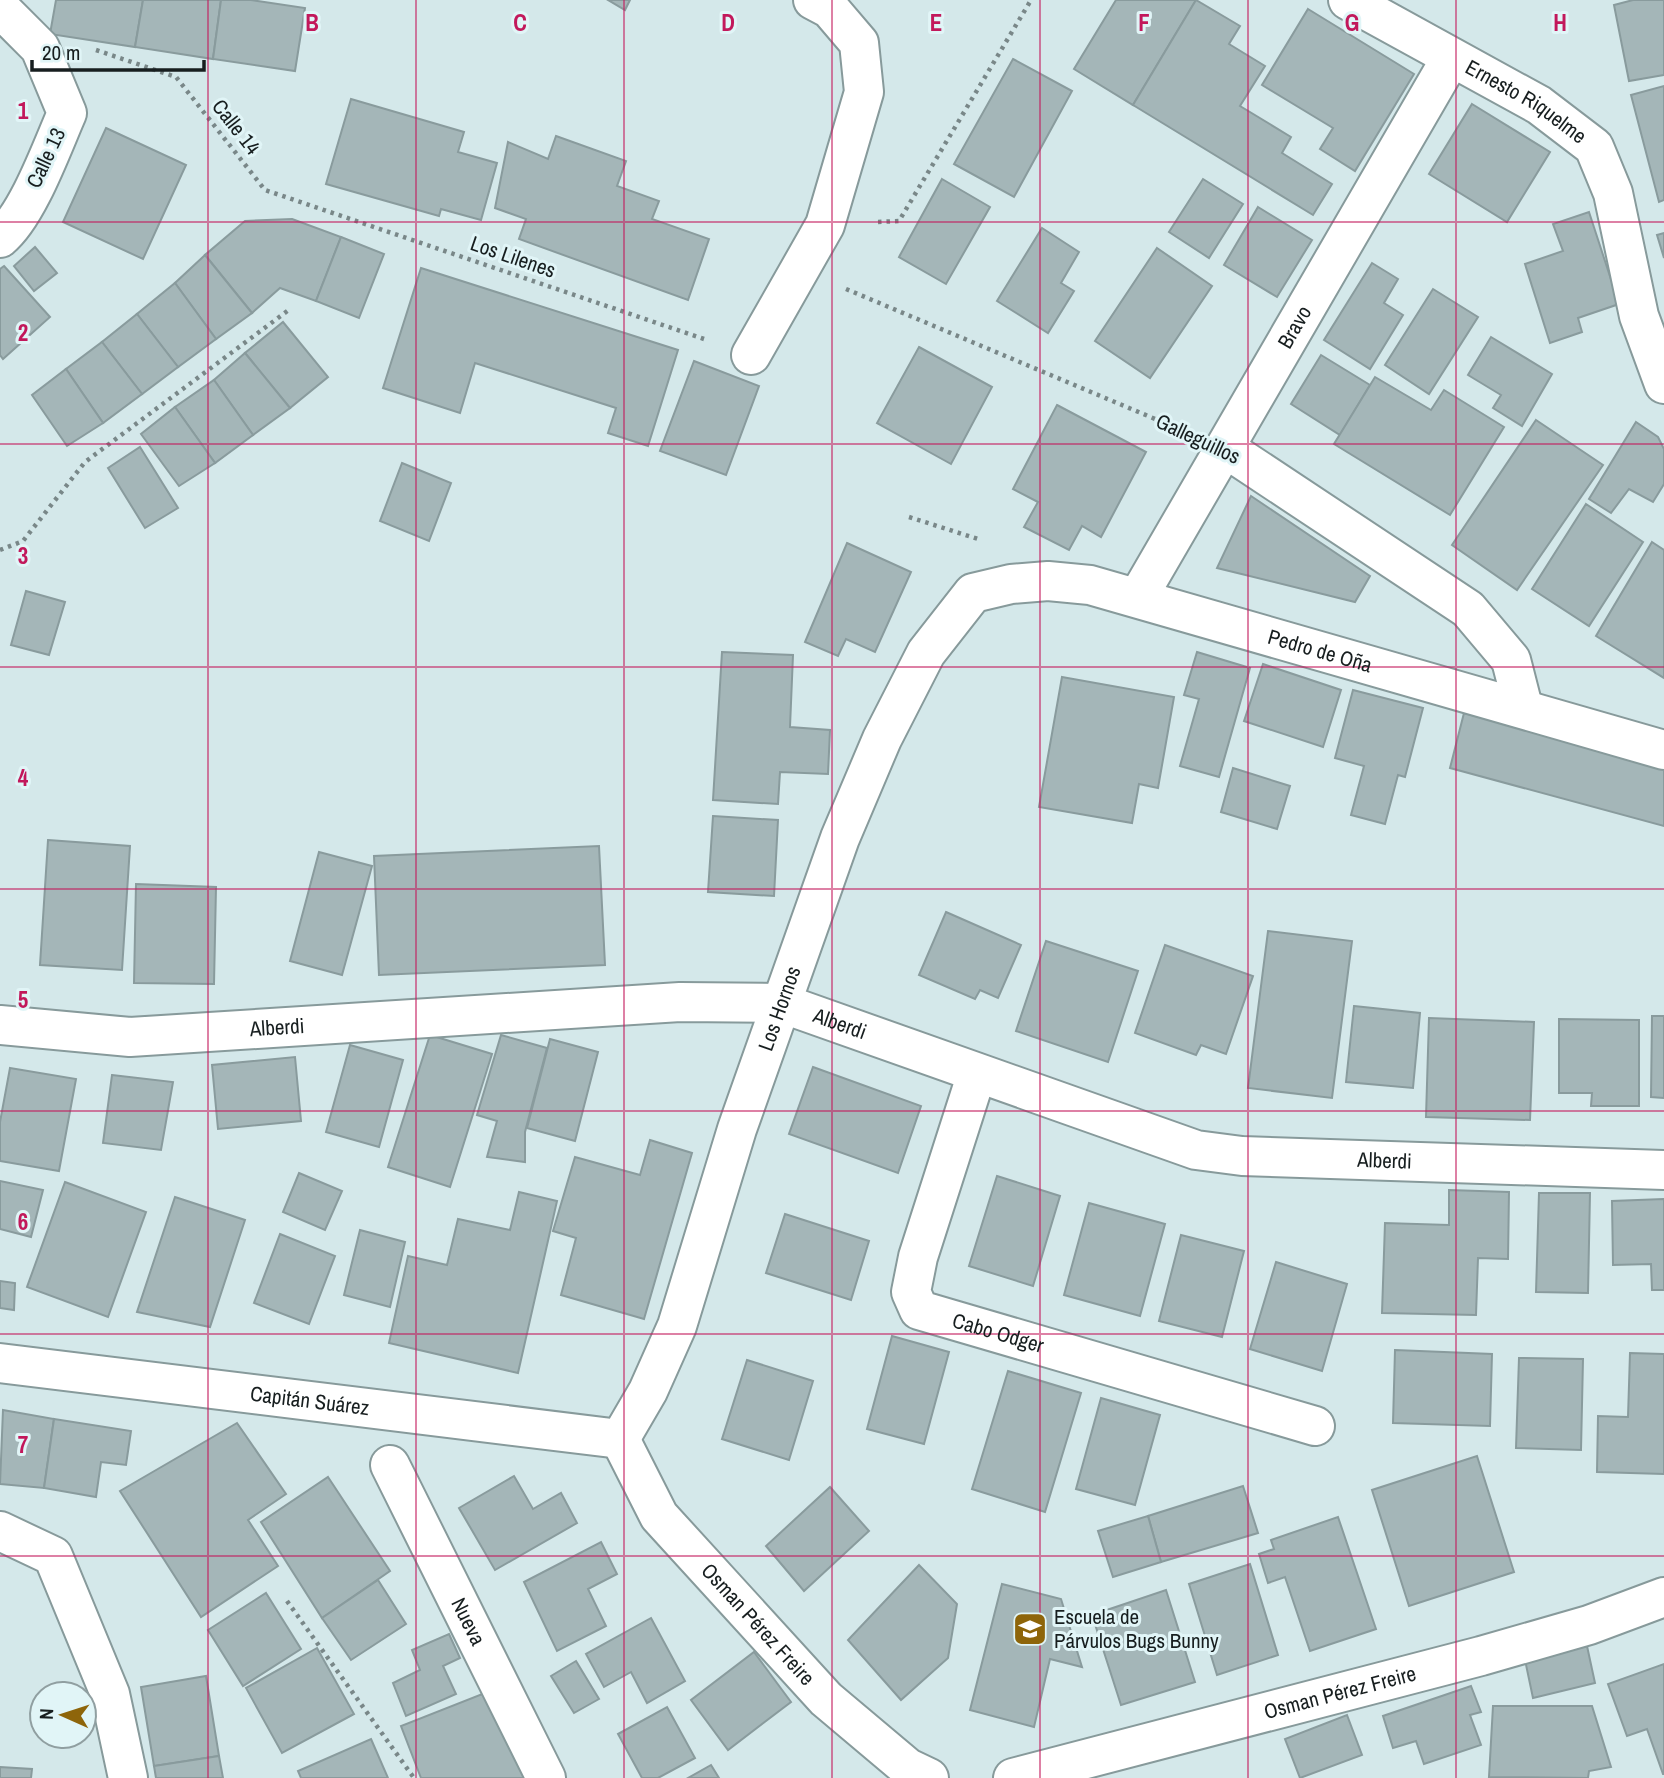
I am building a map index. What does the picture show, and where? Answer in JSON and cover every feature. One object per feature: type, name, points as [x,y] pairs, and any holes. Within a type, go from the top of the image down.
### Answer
[{"type":"street","points":[[751,355],[819,237],[864,92],[859,43],[830,9],[813,0]]},
{"type":"street","name":"Ernesto Riquelme","points":[[1348,0],[1539,105],[1594,147],[1613,193],[1639,316],[1664,384]]},
{"type":"street","name":"Calle 13","points":[[0,8],[40,48],[67,113],[37,181],[8,232],[0,238]]},
{"type":"street","name":"Bravo","points":[[1138,597],[1451,58]]},
{"type":"street","name":"Galleguillos","points":[[1225,448],[1468,609],[1511,660],[1523,707]]},
{"type":"street","name":"Pedro de Oña","points":[[973,593],[1011,584],[1048,581],[1090,585],[1523,707],[1664,750]]},
{"type":"street","name":"Los Hornos","points":[[620,1439],[648,1391],[677,1326],[737,1129],[840,838],[882,740],[926,653],[973,593]]},
{"type":"street","name":"Alberdi","points":[[0,1025],[130,1037],[680,1002],[781,1003],[1196,1150],[1242,1156],[1664,1170]]},
{"type":"street","name":"Cabo Odger","points":[[977,1073],[918,1257],[911,1292],[919,1310],[1315,1426]]},
{"type":"street","name":"Capitán Suárez","points":[[0,1363],[620,1439]]},
{"type":"street","name":"Osman Pérez Freire","points":[[620,1439],[659,1516],[826,1699],[908,1768],[929,1778]]},
{"type":"street","name":"Nueva","points":[[390,1465],[546,1778]]},
{"type":"street","points":[[0,1531],[53,1556],[110,1694],[128,1778]]},
{"type":"street","name":"Osman Pérez Freire","points":[[1013,1778],[1481,1656],[1589,1625],[1664,1597]]},
{"type":"path","points":[[819,237],[899,221],[1031,0]]},
{"type":"path","name":"Calle 14","points":[[89,48],[176,77],[265,190]]},
{"type":"path","name":"Los Lilenes","points":[[265,190],[751,355]]},
{"type":"path","name":"Galleguillos","points":[[819,237],[848,292],[1225,448]]},
{"type":"path","points":[[0,550],[23,541],[85,462],[290,309]]},
{"type":"path","points":[[288,1601],[414,1778]]},
{"type":"building","points":[[56,0],[143,0],[135,47],[50,34]]},
{"type":"building","points":[[143,0],[221,0],[213,59],[135,47]]},
{"type":"building","points":[[221,0],[251,0],[305,8],[295,71],[213,59]]},
{"type":"building","points":[[608,0],[630,0],[625,10]]},
{"type":"building","points":[[1116,0],[1196,0],[1133,105],[1074,69]]},
{"type":"building","points":[[1196,0],[1240,26],[1229,44],[1265,66],[1240,106],[1291,137],[1282,153],[1332,184],[1313,215],[1133,105]]},
{"type":"building","points":[[1633,0],[1664,0],[1664,75],[1629,81],[1614,5]]},
{"type":"building","points":[[1308,9],[1414,74],[1355,171],[1320,149],[1333,128],[1262,85]]},
{"type":"building","points":[[1013,59],[1072,91],[1014,197],[954,164]]},
{"type":"building","points":[[1664,86],[1664,200],[1659,202],[1631,95]]},
{"type":"building","points":[[351,99],[464,132],[458,152],[497,163],[481,220],[441,209],[439,216],[326,184]]},
{"type":"building","points":[[1472,104],[1550,152],[1507,222],[1429,174]]},
{"type":"building","points":[[106,128],[186,165],[143,259],[63,222]]},
{"type":"building","points":[[556,136],[626,161],[617,186],[659,201],[652,219],[709,239],[688,300],[519,239],[526,219],[495,208],[508,142],[548,159]]},
{"type":"building","points":[[942,179],[990,207],[946,284],[899,257]]},
{"type":"building","points":[[1203,179],[1243,204],[1209,258],[1169,232]]},
{"type":"building","points":[[1258,207],[1312,240],[1277,297],[1224,265]]},
{"type":"building","points":[[1589,212],[1619,304],[1578,318],[1582,332],[1550,343],[1525,264],[1563,251],[1553,224]]},
{"type":"building","points":[[292,219],[341,237],[316,301],[280,288],[252,313],[205,255],[245,221]]},
{"type":"building","points":[[1042,228],[1079,252],[1061,283],[1074,291],[1048,333],[997,301]]},
{"type":"building","points":[[1664,233],[1664,258],[1657,235]]},
{"type":"building","points":[[341,237],[384,254],[359,318],[316,301]]},
{"type":"building","points":[[35,247],[57,273],[34,291],[14,266]]},
{"type":"building","points":[[1157,248],[1212,286],[1150,378],[1095,341]]},
{"type":"building","points":[[205,255],[252,313],[216,339],[175,283]]},
{"type":"building","points":[[1372,263],[1398,279],[1384,303],[1403,315],[1370,369],[1324,340]]},
{"type":"building","points":[[4,266],[50,317],[3,359],[0,355],[0,269]]},
{"type":"building","points":[[421,268],[678,350],[648,446],[608,433],[616,408],[475,363],[460,413],[383,388]]},
{"type":"building","points":[[175,283],[216,339],[178,367],[137,314]]},
{"type":"building","points":[[1433,289],[1478,317],[1429,394],[1385,365]]},
{"type":"building","points":[[137,314],[178,367],[142,394],[102,342]]},
{"type":"building","points":[[283,322],[328,377],[290,408],[245,353]]},
{"type":"building","points":[[1491,337],[1552,374],[1522,426],[1493,408],[1501,395],[1468,375]]},
{"type":"building","points":[[102,342],[142,394],[103,423],[66,369]]},
{"type":"building","points":[[919,347],[992,387],[951,464],[877,423]]},
{"type":"building","points":[[245,353],[290,408],[253,435],[214,380]]},
{"type":"building","points":[[1321,355],[1370,385],[1340,435],[1291,404]]},
{"type":"building","points":[[694,361],[759,386],[726,475],[660,451]]},
{"type":"building","points":[[66,369],[103,423],[67,446],[32,395]]},
{"type":"building","points":[[1375,377],[1431,410],[1444,390],[1504,427],[1450,515],[1334,444]]},
{"type":"building","points":[[214,380],[253,435],[215,463],[175,407]]},
{"type":"building","points":[[1057,405],[1146,452],[1101,537],[1082,526],[1069,550],[1024,527],[1038,502],[1013,489]]},
{"type":"building","points":[[175,407],[215,463],[179,486],[141,434]]},
{"type":"building","points":[[1536,420],[1603,465],[1517,590],[1452,545]]},
{"type":"building","points":[[1636,422],[1658,437],[1664,449],[1664,484],[1653,502],[1629,489],[1611,513],[1589,499]]},
{"type":"building","points":[[140,447],[178,508],[145,528],[108,468]]},
{"type":"building","points":[[402,463],[451,483],[429,541],[380,521]]},
{"type":"building","points":[[1251,496],[1370,576],[1355,602],[1217,568]]},
{"type":"building","points":[[1586,504],[1643,542],[1589,626],[1532,589]]},
{"type":"building","points":[[1652,542],[1664,550],[1664,678],[1596,636]]},
{"type":"building","points":[[847,543],[911,572],[875,652],[846,639],[838,656],[805,642]]},
{"type":"building","points":[[26,591],[65,602],[49,655],[11,645]]},
{"type":"building","points":[[722,652],[793,655],[790,727],[830,730],[828,774],[780,772],[778,804],[713,800]]},
{"type":"building","points":[[1197,652],[1250,668],[1219,777],[1180,766],[1199,699],[1184,695]]},
{"type":"building","points":[[1263,664],[1341,690],[1323,747],[1244,721]]},
{"type":"building","points":[[1062,677],[1174,697],[1158,788],[1139,784],[1132,823],[1039,807]]},
{"type":"building","points":[[1353,690],[1423,708],[1405,777],[1398,775],[1385,824],[1351,815],[1364,766],[1335,758]]},
{"type":"building","points":[[1464,713],[1664,767],[1664,826],[1450,768]]},
{"type":"building","points":[[1233,768],[1290,786],[1277,829],[1221,812]]},
{"type":"building","points":[[713,816],[778,820],[774,896],[708,892]]},
{"type":"building","points":[[48,840],[130,846],[122,970],[40,965]]},
{"type":"building","points":[[599,846],[605,965],[379,975],[374,856]]},
{"type":"building","points":[[319,852],[372,866],[342,975],[290,961]]},
{"type":"building","points":[[136,884],[216,887],[214,984],[134,983]]},
{"type":"building","points":[[946,912],[1021,945],[998,998],[980,990],[975,999],[919,975]]},
{"type":"building","points":[[1268,931],[1352,941],[1332,1098],[1248,1088]]},
{"type":"building","points":[[1046,941],[1138,971],[1108,1062],[1016,1031]]},
{"type":"building","points":[[1165,945],[1253,976],[1226,1054],[1201,1045],[1196,1055],[1135,1033]]},
{"type":"building","points":[[1354,1006],[1420,1013],[1413,1088],[1346,1082]]},
{"type":"building","points":[[1652,1016],[1664,1016],[1664,1098],[1651,1097]]},
{"type":"building","points":[[1429,1018],[1534,1022],[1530,1120],[1426,1117]]},
{"type":"building","points":[[1559,1019],[1639,1020],[1639,1106],[1591,1106],[1592,1093],[1559,1093]]},
{"type":"building","points":[[430,1035],[492,1054],[450,1187],[388,1167]]},
{"type":"building","points":[[501,1035],[547,1048],[525,1132],[525,1162],[487,1157],[497,1121],[477,1115]]},
{"type":"building","points":[[550,1039],[598,1052],[575,1141],[527,1128]]},
{"type":"building","points":[[350,1045],[403,1060],[379,1147],[326,1132]]},
{"type":"building","points":[[295,1057],[301,1121],[218,1129],[212,1065]]},
{"type":"building","points":[[813,1067],[921,1106],[898,1173],[789,1134]]},
{"type":"building","points":[[10,1068],[76,1079],[59,1171],[0,1161],[0,1122]]},
{"type":"building","points":[[112,1075],[173,1082],[161,1150],[103,1143]]},
{"type":"building","points":[[650,1140],[692,1153],[644,1319],[561,1295],[576,1238],[553,1231],[575,1157],[640,1175]]},
{"type":"building","points":[[299,1173],[342,1191],[325,1230],[283,1212]]},
{"type":"building","points":[[997,1176],[1060,1196],[1033,1286],[969,1266]]},
{"type":"building","points":[[0,1181],[43,1190],[31,1237],[0,1229]]},
{"type":"building","points":[[65,1182],[146,1212],[108,1317],[27,1287]]},
{"type":"building","points":[[1449,1190],[1509,1192],[1508,1259],[1478,1258],[1476,1315],[1382,1313],[1385,1223],[1449,1225]]},
{"type":"building","points":[[519,1192],[557,1201],[518,1373],[389,1343],[408,1256],[447,1265],[458,1219],[510,1230]]},
{"type":"building","points":[[1539,1193],[1590,1193],[1588,1293],[1536,1292]]},
{"type":"building","points":[[175,1197],[245,1220],[210,1327],[137,1312]]},
{"type":"building","points":[[1664,1199],[1664,1290],[1652,1290],[1651,1264],[1613,1265],[1612,1201]]},
{"type":"building","points":[[1089,1203],[1165,1224],[1140,1316],[1064,1295]]},
{"type":"building","points":[[785,1214],[869,1241],[851,1300],[766,1273]]},
{"type":"building","points":[[360,1230],[405,1242],[390,1307],[344,1295]]},
{"type":"building","points":[[280,1234],[335,1256],[309,1324],[254,1303]]},
{"type":"building","points":[[1181,1235],[1244,1251],[1222,1337],[1159,1321]]},
{"type":"building","points":[[1276,1262],[1347,1284],[1322,1371],[1250,1349]]},
{"type":"building","points":[[0,1281],[15,1283],[14,1310],[0,1308]]},
{"type":"building","points":[[892,1336],[949,1352],[924,1444],[867,1429]]},
{"type":"building","points":[[1395,1350],[1492,1354],[1490,1426],[1393,1423]]},
{"type":"building","points":[[1630,1353],[1664,1354],[1664,1474],[1597,1472],[1598,1416],[1628,1417]]},
{"type":"building","points":[[1519,1358],[1583,1359],[1581,1450],[1516,1448]]},
{"type":"building","points":[[747,1360],[813,1381],[789,1460],[722,1439]]},
{"type":"building","points":[[1008,1371],[1081,1393],[1045,1512],[972,1489]]},
{"type":"building","points":[[1101,1398],[1160,1415],[1135,1505],[1076,1489]]},
{"type":"building","points":[[3,1410],[54,1419],[44,1488],[0,1484]]},
{"type":"building","points":[[54,1419],[131,1431],[126,1465],[101,1462],[96,1497],[44,1488]]},
{"type":"building","points":[[237,1423],[286,1494],[248,1520],[278,1566],[201,1617],[120,1491]]},
{"type":"building","points":[[1477,1456],[1514,1572],[1409,1606],[1372,1490]]},
{"type":"building","points":[[514,1476],[533,1509],[561,1493],[577,1523],[495,1570],[459,1508]]},
{"type":"building","points":[[328,1477],[390,1571],[322,1618],[261,1522]]},
{"type":"building","points":[[1243,1486],[1258,1533],[1161,1562],[1148,1516]]},
{"type":"building","points":[[830,1487],[869,1531],[804,1591],[766,1546]]},
{"type":"building","points":[[1148,1516],[1161,1562],[1113,1577],[1098,1531]]},
{"type":"building","points":[[1338,1517],[1376,1629],[1310,1651],[1285,1577],[1268,1583],[1259,1554],[1274,1549],[1271,1540]]},
{"type":"building","points":[[601,1542],[617,1574],[588,1589],[606,1626],[557,1651],[524,1582]]},
{"type":"building","points":[[1250,1564],[1278,1655],[1217,1675],[1189,1584]]},
{"type":"building","points":[[919,1565],[957,1604],[948,1658],[901,1700],[848,1640]]},
{"type":"building","points":[[378,1580],[406,1624],[351,1660],[322,1618]]},
{"type":"building","name":"Escuela de Párvulos Bugs Bunny","points":[[1002,1584],[1061,1599],[1082,1667],[1050,1659],[1034,1727],[970,1710]]},
{"type":"building","points":[[1166,1590],[1195,1682],[1121,1705],[1092,1615]]},
{"type":"building","points":[[266,1593],[301,1649],[243,1686],[208,1630]]},
{"type":"building","points":[[651,1618],[685,1681],[647,1703],[631,1672],[604,1687],[586,1654]]},
{"type":"building","points":[[449,1634],[460,1658],[443,1666],[456,1694],[406,1716],[393,1683],[420,1670],[412,1650]]},
{"type":"building","points":[[1587,1646],[1595,1683],[1533,1698],[1525,1660]]},
{"type":"building","points":[[317,1648],[354,1714],[282,1753],[246,1688]]},
{"type":"building","points":[[754,1652],[791,1702],[728,1750],[691,1700]]},
{"type":"building","points":[[576,1661],[599,1699],[574,1713],[551,1676]]},
{"type":"building","points":[[1664,1664],[1663,1774],[1647,1729],[1627,1736],[1608,1684]]},
{"type":"building","points":[[206,1676],[219,1756],[154,1766],[141,1687]]},
{"type":"building","points":[[1471,1686],[1481,1712],[1470,1715],[1481,1745],[1424,1764],[1416,1741],[1393,1748],[1383,1716]]},
{"type":"building","points":[[490,1691],[536,1778],[421,1778],[401,1726]]},
{"type":"building","points":[[1493,1706],[1592,1706],[1611,1767],[1589,1771],[1588,1778],[1489,1777]]},
{"type":"building","points":[[667,1707],[695,1758],[658,1778],[642,1778],[618,1734]]},
{"type":"building","points":[[1347,1715],[1362,1755],[1300,1778],[1285,1739]]},
{"type":"building","points":[[371,1739],[388,1778],[301,1778],[298,1771]]},
{"type":"building","points":[[219,1756],[223,1778],[156,1778],[154,1766]]},
{"type":"building","points":[[711,1765],[719,1778],[688,1778]]},
{"type":"building","points":[[0,1767],[32,1769],[31,1778],[0,1778]]},
{"type":"place","name":"Escuela de Párvulos Bugs Bunny","points":[[1030,1629]]}]
